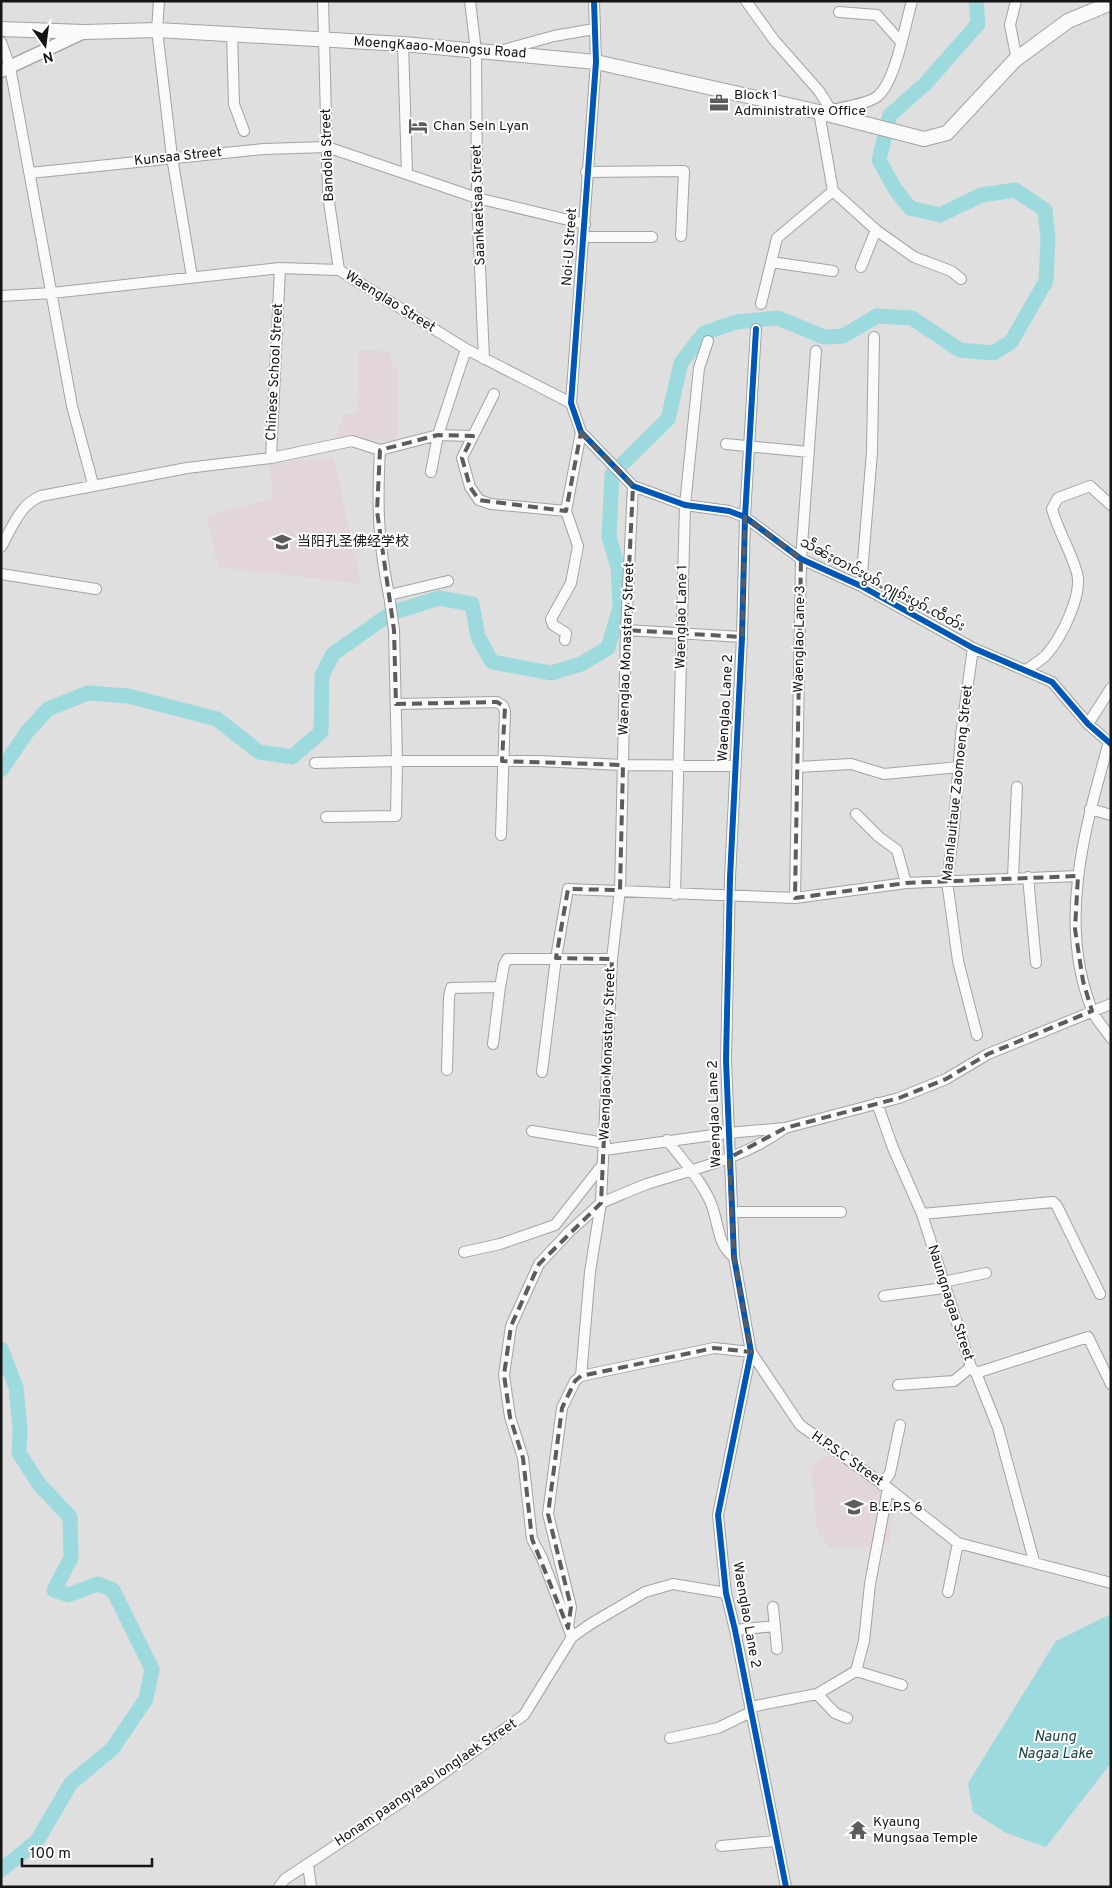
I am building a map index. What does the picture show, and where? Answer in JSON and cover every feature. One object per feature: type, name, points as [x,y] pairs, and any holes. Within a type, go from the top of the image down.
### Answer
[{"type":"main road","name":"MoengKaao-Moengsu Road","points":[[1,29],[84,32],[156,30],[324,39],[476,51],[500,51],[596,62],[825,111],[872,126],[924,139],[937,138],[947,133],[1015,60],[1068,21],[1111,3]]},
{"type":"street","points":[[159,1],[156,30],[172,158],[192,277]]},
{"type":"street","name":"Bandola Street","points":[[323,1],[328,196],[339,270]]},
{"type":"street","name":"Saankaetsaa Street","points":[[470,1],[476,51],[477,198],[484,359]]},
{"type":"street","name":"Noi-U Street","points":[[580,432],[571,403],[585,224],[586,172],[596,62],[594,1]]},
{"type":"street","points":[[746,1],[774,40],[819,91],[825,111],[833,191],[876,230],[914,257],[951,272],[961,279]]},
{"type":"street","points":[[825,111],[877,97],[888,84],[912,1]]},
{"type":"street","points":[[1015,60],[1016,55],[1010,25],[1016,1]]},
{"type":"street","points":[[839,12],[876,15],[901,42]]},
{"type":"street","points":[[500,51],[554,36],[594,29]]},
{"type":"street","points":[[6,69],[84,32]]},
{"type":"street","points":[[232,34],[234,104],[244,131]]},
{"type":"street","points":[[1,42],[30,173],[72,406],[93,484]]},
{"type":"street","points":[[403,44],[406,173]]},
{"type":"street","points":[[327,147],[477,198],[585,224]]},
{"type":"street","name":"Kunsaa Street","points":[[30,173],[264,149],[327,147]]},
{"type":"street","points":[[586,172],[684,171],[681,236]]},
{"type":"street","points":[[762,304],[777,238],[833,191]]},
{"type":"street","points":[[861,267],[876,230]]},
{"type":"street","points":[[584,237],[652,237]]},
{"type":"street","points":[[771,262],[833,271]]},
{"type":"street","name":"Waenglao Street","points":[[1,296],[52,293],[280,268],[339,270],[466,349],[571,403]]},
{"type":"street","name":"Chinese School Street","points":[[280,268],[271,458],[352,441],[380,450]]},
{"type":"street","name":"Waenglao Lane 2","points":[[756,329],[745,517],[742,637],[730,896],[726,1060],[734,1258],[751,1352],[718,1515],[726,1593],[786,1887]]},
{"type":"street","points":[[861,586],[872,452],[874,337]]},
{"type":"street","name":"Waenglao Lane 1","points":[[675,895],[685,505],[699,368],[708,341]]},
{"type":"street","points":[[431,472],[438,435],[466,349]]},
{"type":"street","name":"Waenglao Lane 3","points":[[795,898],[801,558],[816,351]]},
{"type":"street","points":[[494,394],[462,458],[470,487],[479,500],[491,504],[566,511]]},
{"type":"street","points":[[564,640],[566,633],[553,625],[551,620],[572,583],[578,546],[566,511],[580,432]]},
{"type":"street","name":"သဵၼ်ႈတၢင်းပွၵ်ႉႁူၵ်းပွၵ်ႉၸဵတ်း","points":[[580,432],[606,456],[633,486],[685,505],[729,512],[745,517],[801,558],[861,586],[973,648],[1052,682],[1088,724],[1110,743]]},
{"type":"street","points":[[326,818],[396,816],[397,761],[394,630],[390,595],[384,571],[377,511],[380,450],[438,435],[473,436]]},
{"type":"street","points":[[726,444],[809,452]]},
{"type":"street","points":[[1,547],[31,499],[93,484],[186,468],[271,458]]},
{"type":"street","name":"Waenglao Monastary Street","points":[[633,486],[626,630],[620,890],[612,959],[604,1146],[785,1128],[900,1098],[946,1079],[988,1054],[1111,1004]]},
{"type":"street","points":[[1026,670],[1048,653],[1061,632],[1074,604],[1077,589],[1078,575],[1052,509],[1058,498],[1090,486],[1111,505]]},
{"type":"street","points":[[1,574],[96,589]]},
{"type":"street","points":[[390,595],[448,581]]},
{"type":"street","points":[[626,630],[742,637]]},
{"type":"street","name":"Maanlauitaue Zaomoeng Street","points":[[973,648],[947,881],[958,961],[976,1035]]},
{"type":"street","points":[[1088,724],[1111,688]]},
{"type":"street","points":[[396,704],[497,702],[503,706],[505,711],[501,835]]},
{"type":"street","points":[[1110,743],[1090,809],[1078,876],[1075,929],[1083,981],[1092,1011],[1111,1038]]},
{"type":"street","points":[[315,763],[502,761],[623,766],[736,766]]},
{"type":"street","points":[[798,767],[851,764],[884,774],[959,767]]},
{"type":"street","points":[[1013,877],[1017,787]]},
{"type":"street","points":[[1090,809],[1111,815]]},
{"type":"street","points":[[856,814],[879,837],[897,850],[906,883]]},
{"type":"street","points":[[542,1072],[556,958],[568,889],[620,890],[675,895],[795,898],[906,883],[1013,877],[1078,876]]},
{"type":"street","points":[[1028,877],[1031,929],[1036,964]]},
{"type":"street","points":[[493,1044],[500,988],[504,965],[507,959],[612,959]]},
{"type":"street","points":[[446,1070],[451,988],[500,988]]},
{"type":"street","name":"Naungnagaa Street","points":[[877,1103],[893,1148],[922,1214],[944,1285],[974,1370],[998,1428],[1034,1561]]},
{"type":"street","points":[[570,1633],[542,1558],[532,1539],[523,1458],[510,1418],[504,1375],[511,1326],[539,1264],[569,1232],[601,1203],[646,1185],[729,1158],[770,1139],[785,1128]]},
{"type":"street","points":[[532,1131],[604,1146],[601,1203],[590,1272],[581,1376]]},
{"type":"street","points":[[666,1140],[692,1171],[710,1202],[720,1239],[727,1252],[734,1258]]},
{"type":"street","points":[[464,1252],[500,1244],[555,1225],[603,1164]]},
{"type":"street","points":[[922,1214],[1053,1202],[1058,1206],[1100,1294]]},
{"type":"street","points":[[732,1212],[841,1212]]},
{"type":"street","points":[[884,1296],[944,1285],[986,1273]]},
{"type":"street","points":[[898,1385],[954,1381],[974,1370],[1088,1337],[1111,1384]]},
{"type":"street","points":[[570,1633],[572,1608],[548,1514],[562,1408],[575,1381],[581,1376],[714,1348],[751,1352]]},
{"type":"street","name":"H.P.S.C Street","points":[[751,1352],[800,1425],[885,1486],[958,1543],[1034,1561],[1111,1583]]},
{"type":"street","points":[[670,1738],[718,1728],[750,1709],[817,1694],[856,1671],[864,1641],[870,1584],[885,1486],[890,1473],[900,1425]]},
{"type":"street","points":[[948,1592],[958,1543]]},
{"type":"street","name":"Honam paangyaao longlaek Street","points":[[279,1887],[285,1879],[430,1784],[524,1715],[570,1633],[592,1623],[644,1592],[673,1584],[726,1593]]},
{"type":"street","points":[[773,1607],[777,1649]]},
{"type":"street","points":[[735,1630],[775,1626]]},
{"type":"street","points":[[856,1671],[902,1685]]},
{"type":"street","points":[[817,1694],[835,1713],[847,1718]]},
{"type":"street","points":[[721,1846],[776,1841]]},
{"type":"street","points":[[308,1864],[311,1887]]},
{"type":"highlighted area","points":[[581,432],[633,486],[626,630],[742,637],[745,517],[801,559],[795,898],[906,883],[1078,876],[1075,929],[1083,981],[1092,1011],[988,1054],[946,1079],[899,1098],[785,1128],[729,1158],[734,1257],[751,1352],[714,1348],[581,1376],[575,1381],[562,1408],[548,1514],[571,1607],[568,1628],[532,1539],[523,1458],[510,1417],[504,1375],[511,1326],[539,1264],[601,1203],[612,959],[556,958],[568,889],[620,890],[623,765],[502,761],[505,707],[497,702],[396,704],[394,630],[377,511],[380,450],[438,435],[473,436],[462,458],[470,487],[479,500],[566,511]]},
{"type":"shaded area","points":[[358,350],[390,351],[392,368],[398,370],[397,441],[336,439],[343,414],[357,414]]},
{"type":"shaded area","name":"当阳孔圣佛经学校","points":[[334,457],[361,584],[218,567],[206,517],[273,498],[269,464]]},
{"type":"shaded area","name":"B.E.P.S 6","points":[[836,1450],[895,1490],[890,1542],[868,1547],[829,1548],[817,1531],[811,1467]]},
{"type":"water","name":"Naung Nagaa Lake","points":[[1111,1614],[1111,1763],[1046,1847],[1006,1833],[973,1812],[968,1783],[1056,1641]]},
{"type":"waterway","points":[[1,770],[27,732],[48,709],[88,693],[128,696],[217,719],[259,752],[292,757],[321,732],[322,675],[333,654],[391,613],[439,598],[472,604],[478,637],[492,662],[551,673],[581,664],[608,648],[620,607],[618,567],[609,537],[612,474],[668,419],[681,363],[704,333],[736,322],[778,318],[824,337],[843,336],[877,316],[912,318],[960,350],[993,353],[1011,342],[1046,281],[1048,238],[1045,210],[1015,190],[981,195],[940,215],[910,208],[895,189],[879,160],[890,115],[925,84],[978,24],[976,1]]},
{"type":"waterway","points":[[1,1349],[16,1387],[20,1429],[19,1453],[39,1484],[70,1517],[71,1558],[54,1590],[68,1595],[98,1584],[113,1590],[152,1669],[146,1699],[112,1749],[71,1783],[37,1841],[1,1870]]},
{"type":"cycle path","points":[[594,1],[596,62],[571,403],[581,432],[633,486],[685,505],[729,511],[745,517],[801,559],[861,586],[973,648],[1052,682],[1088,724],[1111,744]]},
{"type":"cycle path","points":[[756,329],[745,517],[742,637],[730,878],[726,1060],[734,1257],[751,1352],[718,1515],[726,1593],[786,1887]]},
{"type":"place","name":"Block 1 Administrative Office","points":[[719,103]]},
{"type":"place","name":"Chan Sein Lyan","points":[[418,126]]},
{"type":"place","name":"当阳孔圣佛经学校","points":[[282,542]]},
{"type":"place","name":"B.E.P.S 6","points":[[854,1507]]},
{"type":"place","name":"Kyaung Mungsaa Temple","points":[[858,1830]]}]
